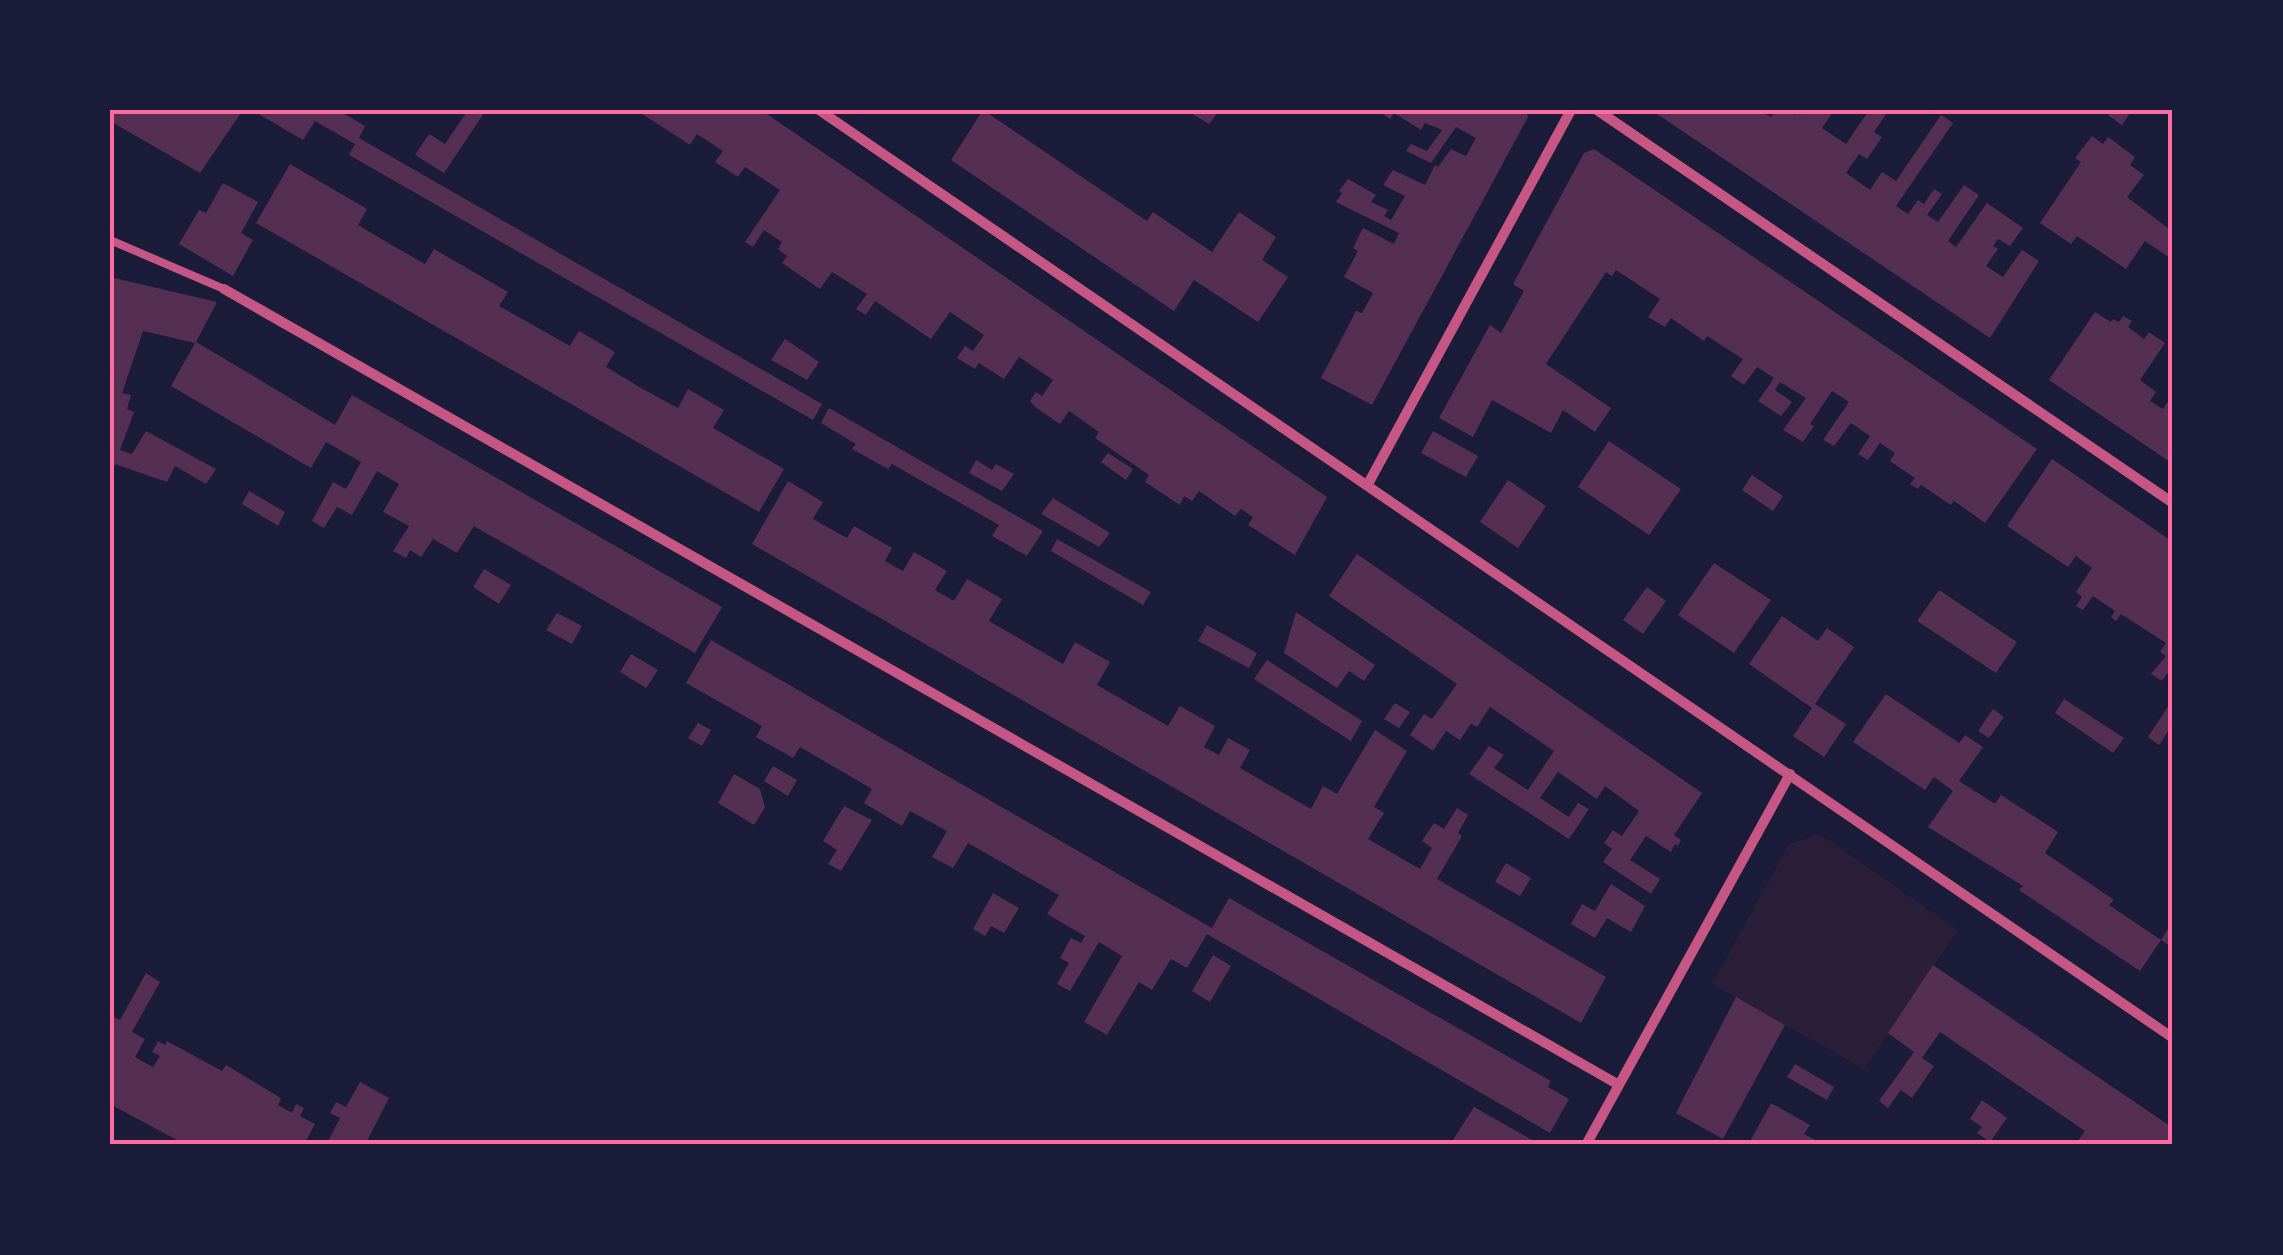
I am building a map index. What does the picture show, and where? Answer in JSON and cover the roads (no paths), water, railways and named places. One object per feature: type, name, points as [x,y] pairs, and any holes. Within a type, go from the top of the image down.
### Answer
[{"type":"street","points":[[819,110],[2173,1038]]},
{"type":"street","points":[[1368,484],[1572,110]]},
{"type":"street","points":[[1596,110],[2173,504]]},
{"type":"street","points":[[224,289],[1619,1085]]},
{"type":"street","points":[[1586,1145],[1790,774]]},
{"type":"lane","points":[[110,240],[224,289]]}]
